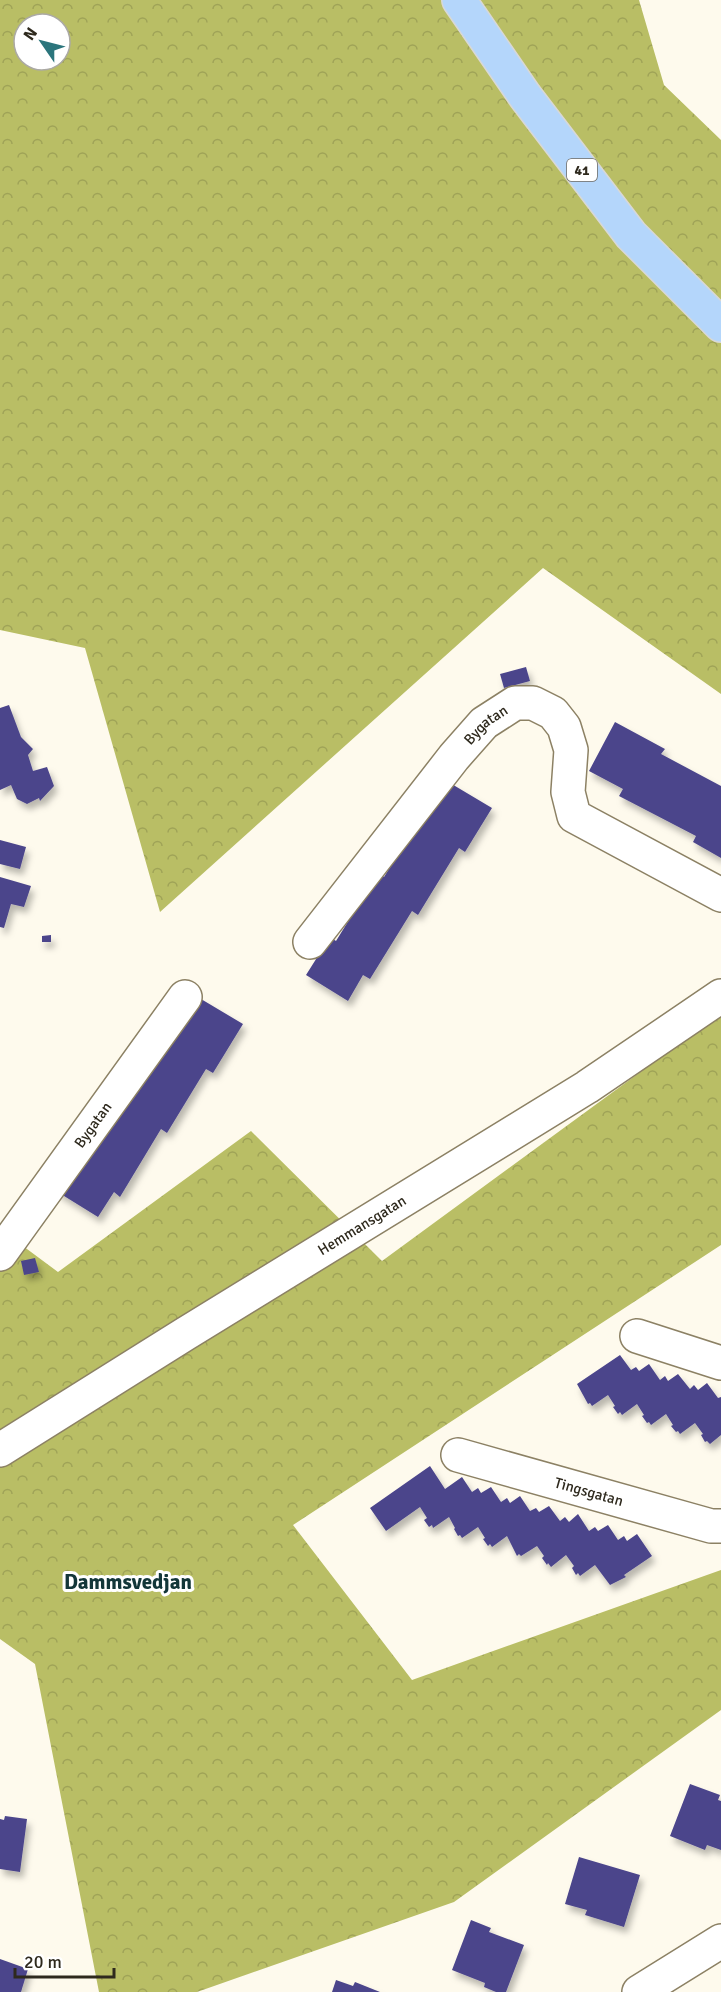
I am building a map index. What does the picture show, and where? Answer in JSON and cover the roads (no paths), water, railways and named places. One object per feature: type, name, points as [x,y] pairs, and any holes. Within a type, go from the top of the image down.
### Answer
[{"type":"main road","name":"41","points":[[459,0],[525,96],[632,235],[721,325]]},
{"type":"street","name":"Bygatan","points":[[310,942],[454,757],[484,723],[515,703],[533,703],[553,713],[564,727],[571,750],[568,792],[574,816],[721,895]]},
{"type":"street","name":"Hemmansgatan","points":[[0,1450],[587,1087],[721,996]]},
{"type":"street","name":"Bygatan","points":[[0,1254],[185,997]]},
{"type":"street","points":[[637,1336],[721,1363]]},
{"type":"street","name":"Tingsgatan","points":[[458,1455],[711,1526],[721,1526]]},
{"type":"street","points":[[639,1992],[721,1941]]},
{"type":"district","name":"Dammsvedjan","points":[[128,1582]]}]
